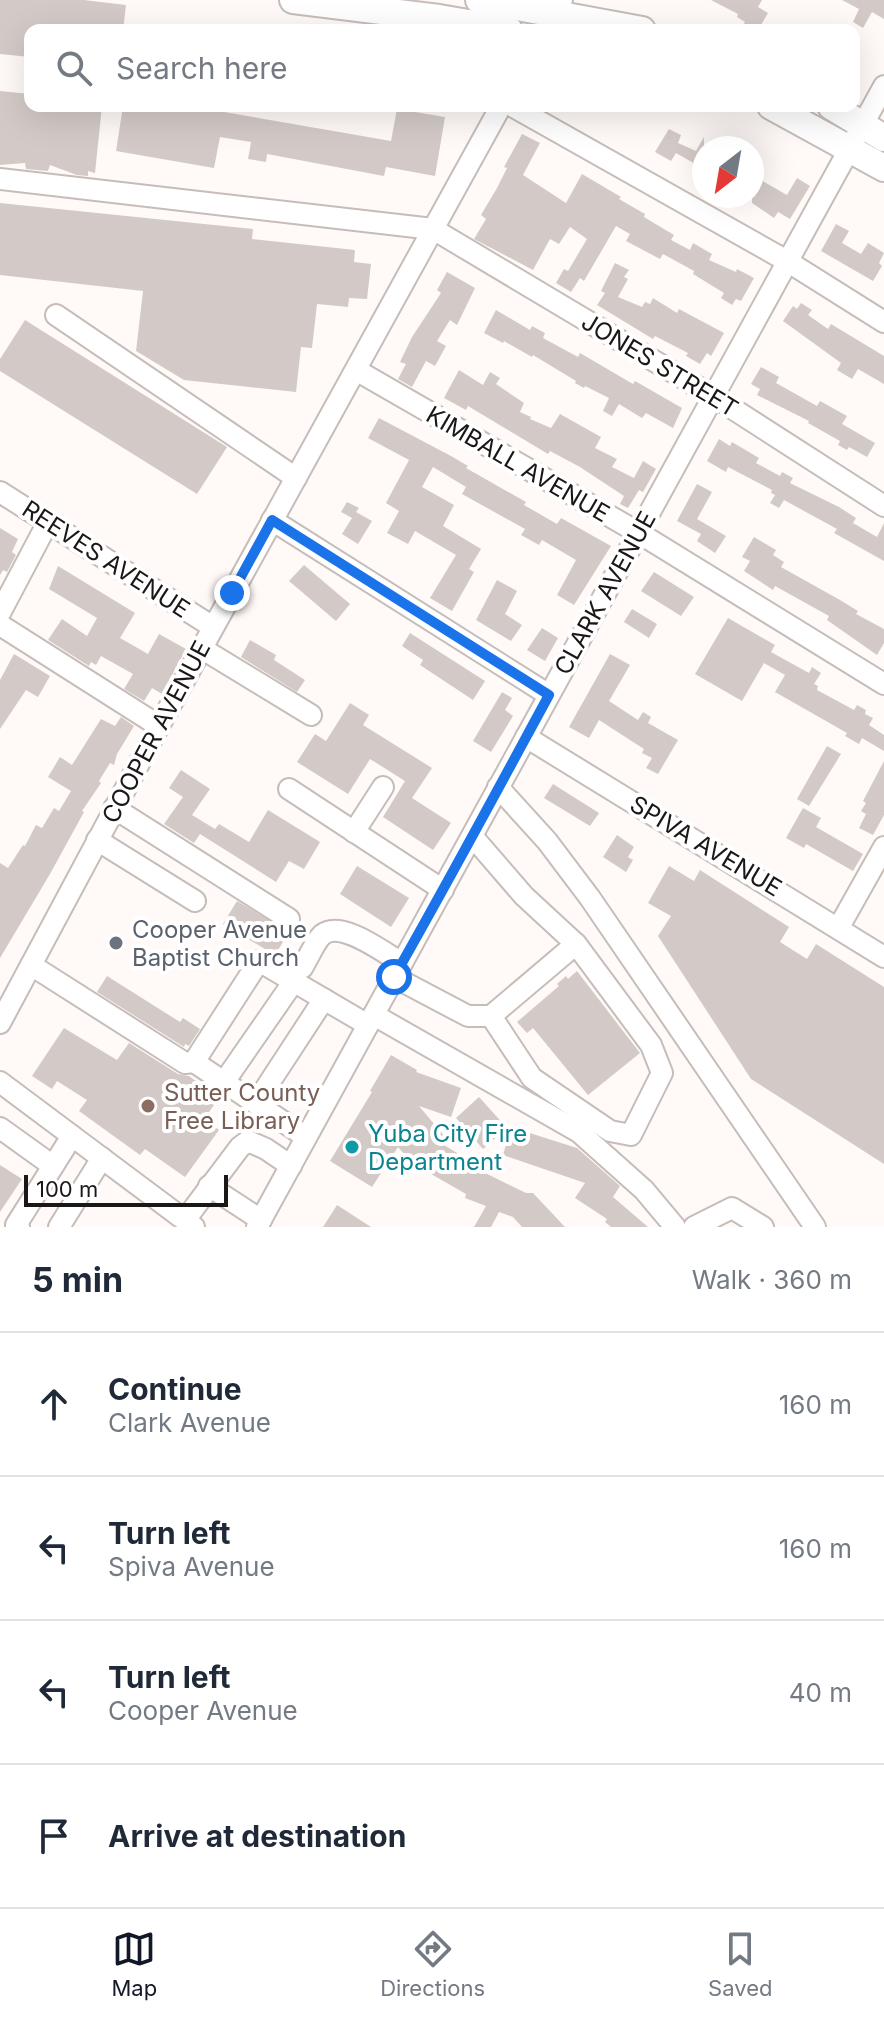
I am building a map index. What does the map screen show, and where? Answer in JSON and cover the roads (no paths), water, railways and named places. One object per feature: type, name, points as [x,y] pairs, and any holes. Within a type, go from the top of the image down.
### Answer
[{"type":"main road","points":[[479,0],[609,24]]},
{"type":"main road","points":[[302,1],[474,24]]},
{"type":"main road","points":[[782,112],[884,168]]},
{"type":"main road","points":[[841,112],[873,132]]},
{"type":"street","name":"CLARK AVENUE","points":[[259,1224],[787,261],[851,149],[873,132],[884,86]]},
{"type":"street","name":"COOPER AVENUE","points":[[0,1023],[201,648],[498,112]]},
{"type":"street","points":[[523,112],[787,261],[884,322]]},
{"type":"street","points":[[0,179],[433,229]]},
{"type":"street","name":"JONES STREET","points":[[433,229],[713,396],[884,506]]},
{"type":"street","points":[[56,315],[296,478]]},
{"type":"street","name":"KIMBALL AVENUE","points":[[356,370],[639,533],[884,684]]},
{"type":"street","name":"REEVES AVENUE","points":[[0,492],[213,627]]},
{"type":"street","points":[[272,520],[549,695]]},
{"type":"street","points":[[0,613],[48,522]]},
{"type":"street","points":[[0,625],[159,726]]},
{"type":"street","points":[[201,648],[311,715]]},
{"type":"street","name":"SPIVA AVENUE","points":[[526,737],[884,957]]},
{"type":"street","points":[[354,832],[383,787]]},
{"type":"street","points":[[498,787],[547,841],[590,898],[815,1227]]},
{"type":"street","points":[[289,789],[443,890]]},
{"type":"street","points":[[114,808],[289,919]]},
{"type":"street","points":[[473,837],[524,896],[576,944],[651,1045],[662,1073],[631,1135],[610,1131],[532,1078],[491,1016]]},
{"type":"street","points":[[97,840],[195,901]]},
{"type":"street","points":[[839,927],[884,847]]},
{"type":"street","points":[[224,1082],[323,935],[345,931],[468,1016],[491,1016],[576,944]]},
{"type":"street","points":[[194,1062],[259,961],[298,975],[324,999],[371,1020],[579,1132],[644,1190],[675,1227]]},
{"type":"street","points":[[31,965],[185,1063],[194,1062],[306,1137]]},
{"type":"street","points":[[256,1103],[324,999]]},
{"type":"street","points":[[0,1082],[190,1223],[209,1186],[248,1141],[291,1166]]},
{"type":"street","points":[[0,1128],[53,1166]]},
{"type":"street","points":[[19,1227],[16,1225],[72,1136]]},
{"type":"street","points":[[59,1227],[102,1158]]},
{"type":"street","points":[[209,1186],[259,1224]]},
{"type":"street","points":[[694,1227],[732,1208],[763,1227]]},
{"type":"place","name":"Cooper Avenue Baptist Church","points":[[116,943]]},
{"type":"place","name":"Sutter County Free Library","points":[[148,1106]]},
{"type":"place","name":"Yuba City Fire Department","points":[[352,1147]]}]
